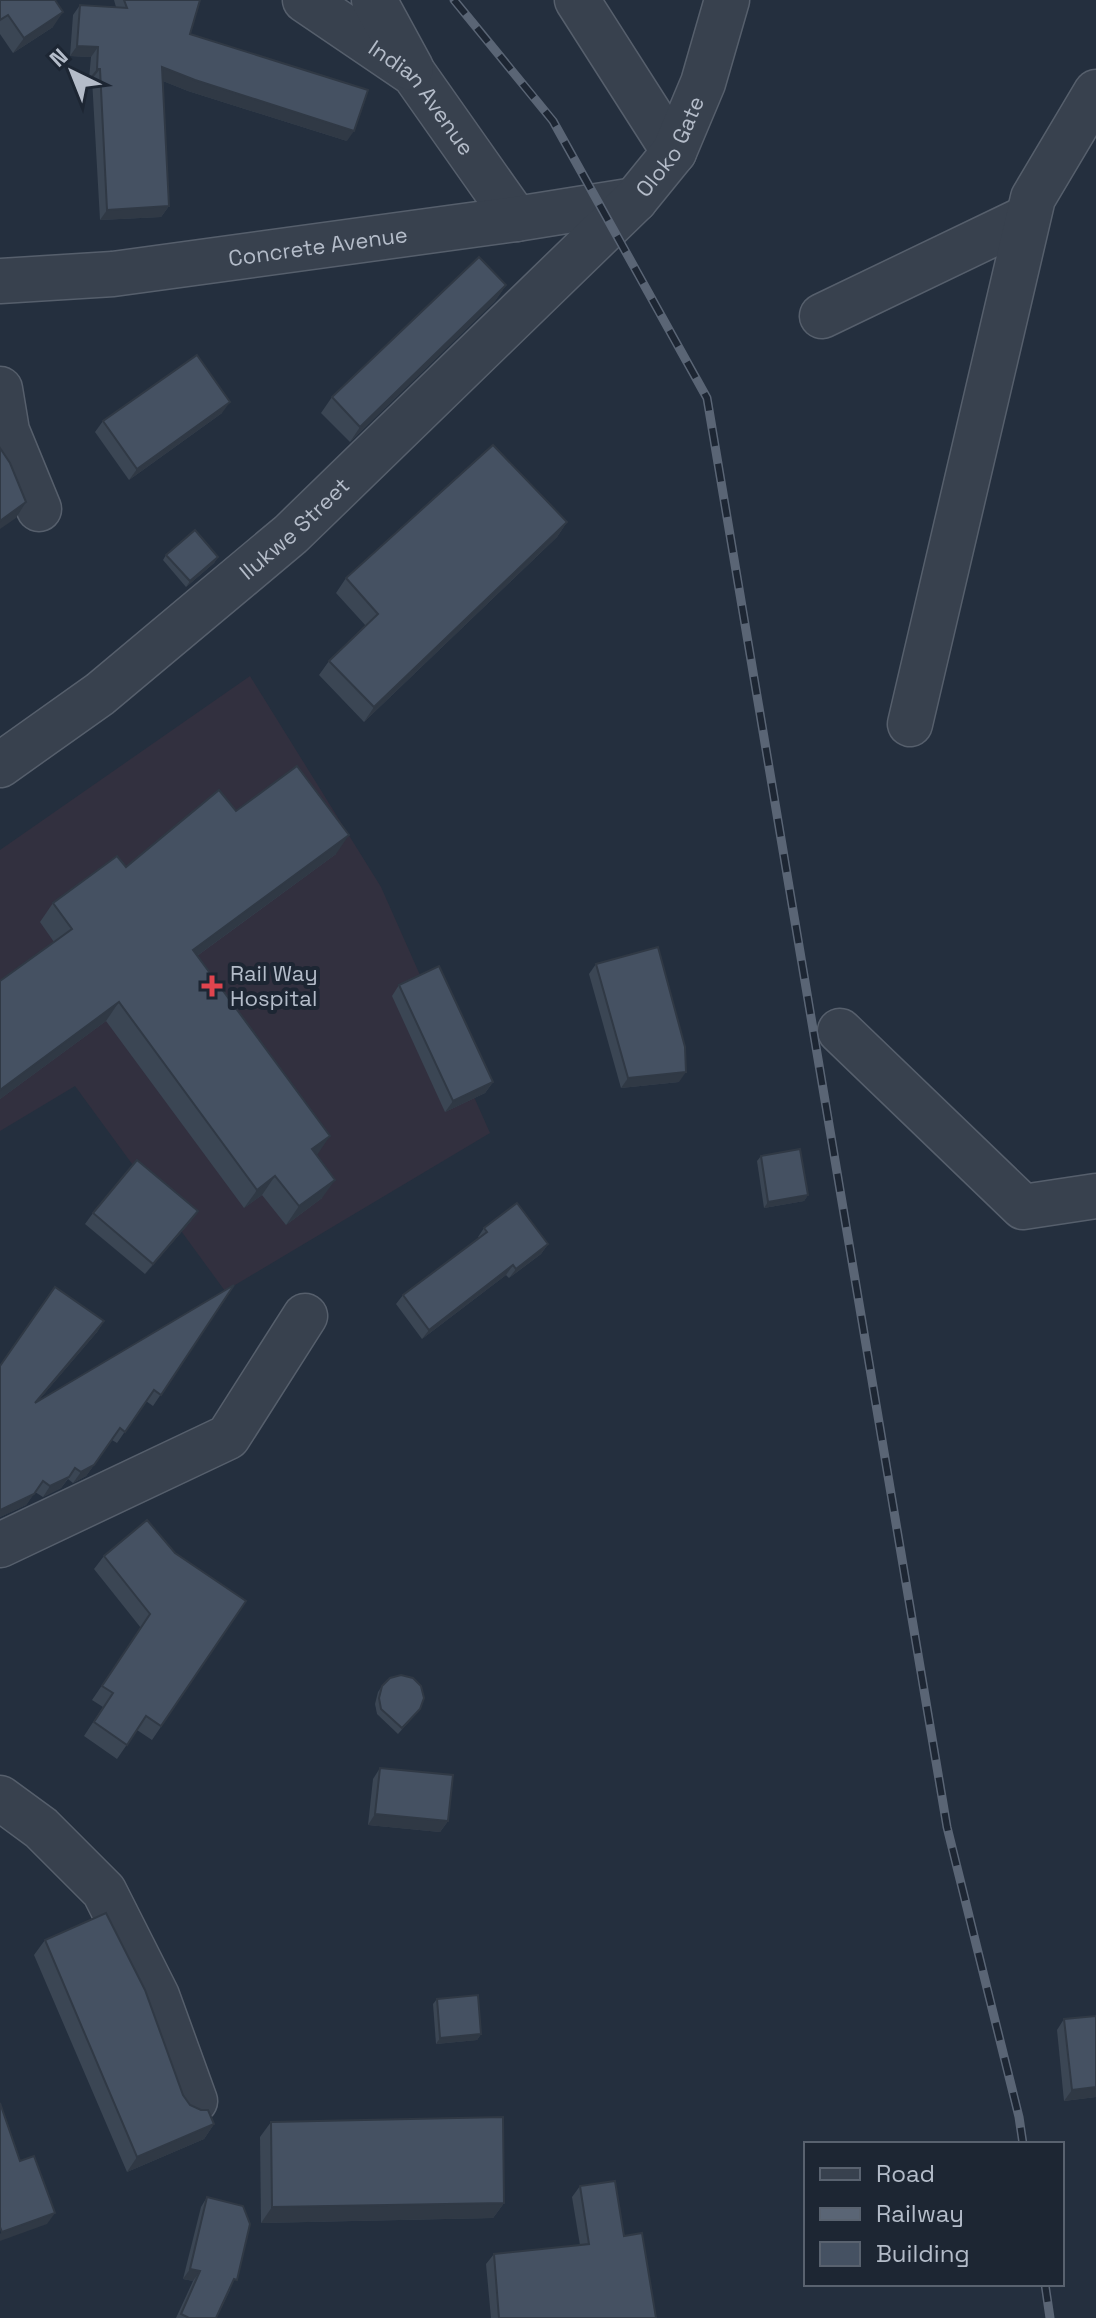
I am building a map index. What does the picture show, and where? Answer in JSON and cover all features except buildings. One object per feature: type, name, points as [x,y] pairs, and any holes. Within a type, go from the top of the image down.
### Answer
[{"type":"street","name":"Indian Avenue","points":[[305,0],[414,74],[516,219]]},
{"type":"street","points":[[374,0],[414,74]]},
{"type":"street","points":[[577,0],[674,152]]},
{"type":"street","name":"Oloko Gate","points":[[567,268],[635,200],[674,152],[703,83],[727,0]]},
{"type":"street","points":[[910,724],[1033,198],[1096,92]]},
{"type":"street","name":"Concrete Avenue","points":[[0,281],[113,274],[635,200]]},
{"type":"street","points":[[822,316],[1028,217]]},
{"type":"street","name":"Ilukwe Street","points":[[0,765],[100,694],[291,534],[567,268]]},
{"type":"street","points":[[0,389],[7,431],[39,509]]},
{"type":"street","points":[[840,1031],[1023,1207],[1096,1196]]},
{"type":"street","points":[[0,1545],[228,1437],[305,1316]]},
{"type":"street","points":[[0,1798],[41,1828],[104,1891],[157,1996],[195,2101]]},
{"type":"shaded area","name":"Rail Way Hospital","points":[[250,676],[381,887],[490,1133],[225,1291],[75,1086],[0,1131],[0,850]]},
{"type":"railway","points":[[454,0],[553,121],[707,398],[947,1827],[1023,2142]]},
{"type":"railway","points":[[1045,2286],[1050,2318]]},
{"type":"place","name":"Rail Way Hospital","points":[[212,986]]}]
